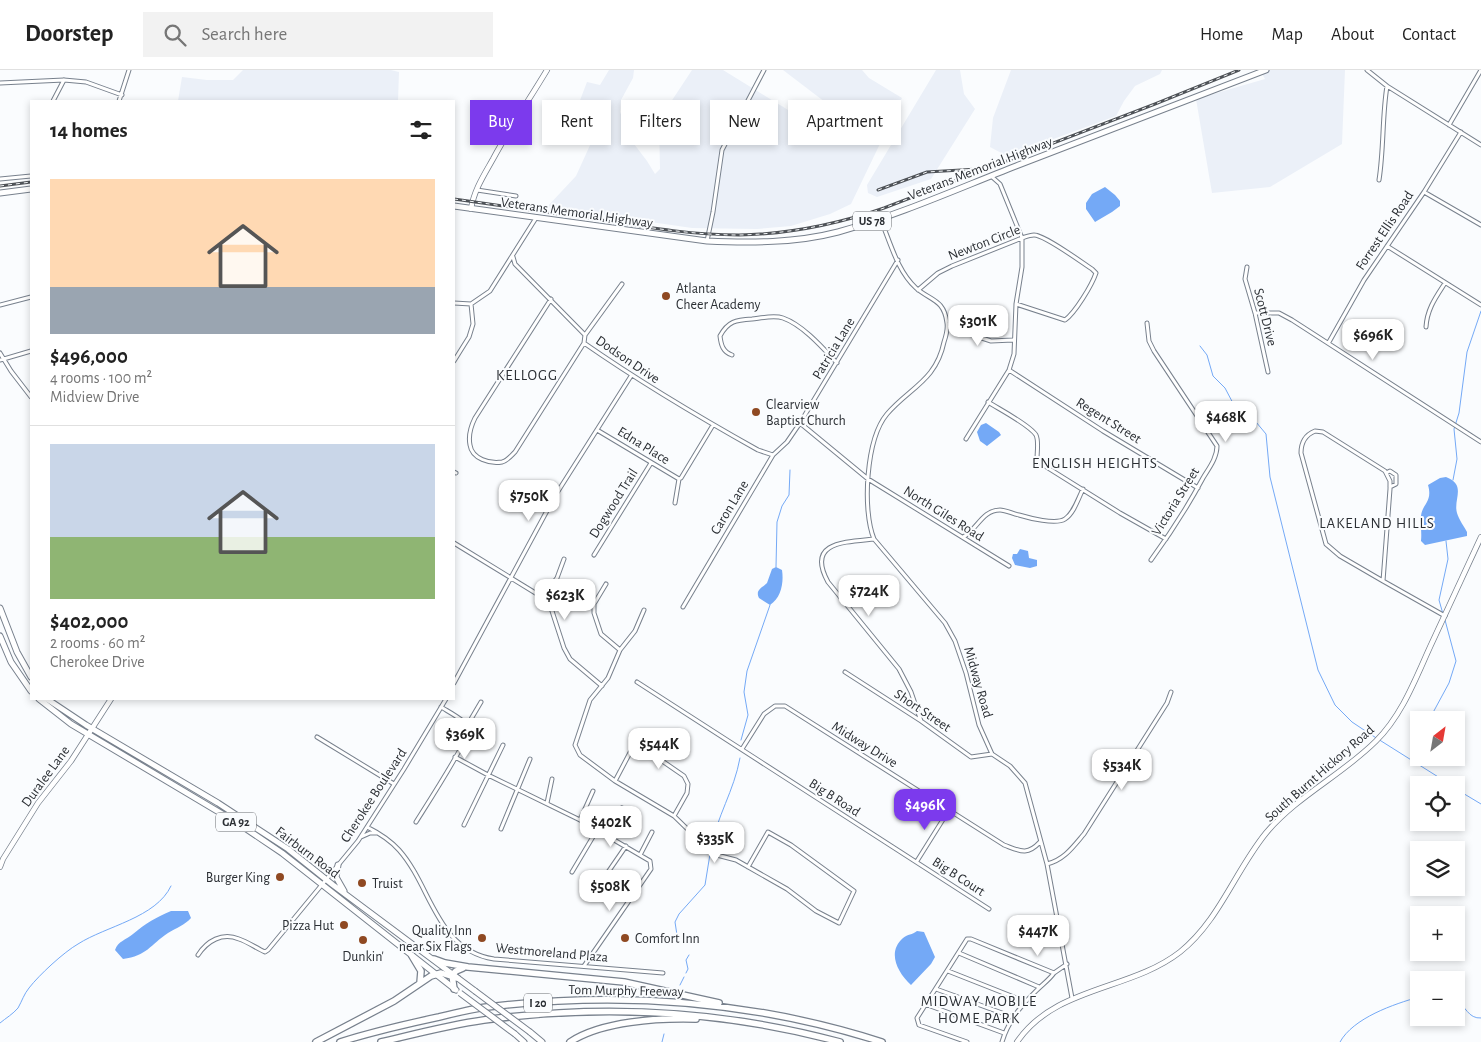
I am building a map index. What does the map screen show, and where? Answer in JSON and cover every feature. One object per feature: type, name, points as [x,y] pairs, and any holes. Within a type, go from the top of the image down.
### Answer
[{"type":"highway","points":[[412,956],[421,971],[420,983]]},
{"type":"highway","points":[[434,959],[468,967],[624,982],[740,1009]]},
{"type":"highway","points":[[454,989],[454,976],[458,969],[468,967]]},
{"type":"highway","points":[[316,1042],[389,1004],[435,974],[441,973],[454,976]]},
{"type":"highway","name":"Tom Murphy Freeway","points":[[340,1042],[392,1027],[487,1007],[553,1001],[646,1000],[740,1009],[811,1022],[882,1042]]},
{"type":"highway","name":"Tom Murphy Freeway","points":[[381,1042],[465,1023],[553,1013],[636,1012],[683,1014],[733,1020],[785,1029],[840,1042]]},
{"type":"highway","points":[[570,1042],[593,1030],[635,1023],[666,1019],[733,1020]]},
{"type":"main road","name":"Veterans Memorial Highway","points":[[455,206],[707,241],[791,240],[837,232],[880,218],[1266,70]]},
{"type":"main road","points":[[0,193],[30,190]]},
{"type":"main road","points":[[0,608],[10,636],[30,675]]},
{"type":"main road","points":[[10,636],[0,639],[11,662],[30,690]]},
{"type":"main road","name":"Fairburn Road","points":[[40,700],[60,716],[88,734],[245,828],[282,853],[524,1042]]},
{"type":"main road","name":"Fairburn Road","points":[[48,700],[92,729],[226,808],[288,849],[542,1042]]},
{"type":"main road","points":[[338,864],[336,877],[347,895]]},
{"type":"street","points":[[120,100],[129,70]]},
{"type":"street","points":[[471,209],[476,189],[547,70]]},
{"type":"street","points":[[707,241],[722,150],[764,70]]},
{"type":"street","points":[[1367,70],[1387,86],[1481,145]]},
{"type":"street","points":[[1449,125],[1481,70]]},
{"type":"street","points":[[0,82],[64,80],[86,82],[122,95]]},
{"type":"street","points":[[54,100],[64,80]]},
{"type":"street","points":[[1379,180],[1383,154],[1384,106],[1387,86]]},
{"type":"street","name":"Forrest Ellis Road","points":[[1329,342],[1364,280],[1424,192],[1461,132]]},
{"type":"street","points":[[0,179],[30,176]]},
{"type":"street","points":[[966,439],[1009,370],[1014,354],[1013,340],[1022,266],[1022,238],[1000,184],[991,176]]},
{"type":"street","points":[[476,189],[516,196]]},
{"type":"street","points":[[1424,192],[1481,225]]},
{"type":"street","points":[[455,303],[471,304],[490,291],[536,218]]},
{"type":"street","points":[[880,218],[902,270],[918,290],[938,302],[943,309],[948,327],[991,341],[1013,340]]},
{"type":"street","name":"Newton Circle","points":[[918,290],[938,273],[952,266],[1034,235],[1042,237],[1096,273],[1074,310],[1065,320],[1016,304]]},
{"type":"street","points":[[1387,246],[1481,305]]},
{"type":"street","name":"Dodson Drive","points":[[513,257],[516,264],[585,335],[584,343],[631,376],[758,450],[773,455]]},
{"type":"street","name":"Patricia Lane","points":[[800,422],[898,260]]},
{"type":"street","name":"Scott Drive","points":[[1247,267],[1245,279],[1255,313],[1268,372]]},
{"type":"street","points":[[1426,327],[1427,316],[1431,306],[1446,283]]},
{"type":"street","points":[[585,335],[622,284]]},
{"type":"street","points":[[0,305],[30,297]]},
{"type":"street","points":[[551,299],[475,418],[469,434],[470,445],[476,456],[484,460],[502,462],[508,460],[515,452],[584,343]]},
{"type":"street","points":[[455,359],[469,337],[473,324],[471,304]]},
{"type":"street","points":[[1255,313],[1279,313],[1292,320],[1329,342],[1481,442]]},
{"type":"street","points":[[732,355],[726,353],[720,336],[729,323],[739,320],[776,317],[788,321],[816,341],[837,363]]},
{"type":"street","name":"Victoria Street","points":[[1147,323],[1149,342],[1154,351],[1217,446],[1217,453],[1198,488],[1151,560]]},
{"type":"street","name":"Midway Road","points":[[948,327],[944,346],[928,378],[894,406],[880,425],[875,437],[868,479],[871,532],[874,539],[945,623],[955,642],[966,673],[979,725],[992,754],[1010,766],[1025,784],[1047,864],[1072,998]]},
{"type":"street","points":[[1,360],[30,351]]},
{"type":"street","points":[[0,353],[1,360],[30,396]]},
{"type":"street","name":"Regent Street","points":[[1009,370],[1111,436],[1198,488]]},
{"type":"street","points":[[455,682],[554,496],[631,376]]},
{"type":"street","points":[[988,402],[1029,428],[1036,435],[1036,459],[1040,463],[1166,539]]},
{"type":"street","points":[[800,422],[868,479]]},
{"type":"street","name":"Caron Lane","points":[[683,607],[773,455],[787,442],[800,422]]},
{"type":"street","points":[[675,503],[679,480],[713,424]]},
{"type":"street","name":"Edna Place","points":[[597,430],[679,480]]},
{"type":"street","points":[[1383,581],[1390,487],[1386,473],[1323,432],[1315,431],[1305,438],[1301,446],[1301,453],[1326,544],[1340,556],[1383,581],[1444,616]]},
{"type":"street","name":"Dogwood Trail","points":[[594,556],[651,463]]},
{"type":"street","points":[[1386,473],[1390,471],[1396,475],[1396,484],[1390,487]]},
{"type":"street","name":"North Giles Road","points":[[868,479],[1009,566]]},
{"type":"street","points":[[963,537],[981,519],[990,513],[1000,510],[1028,518],[1058,522],[1070,514],[1083,489]]},
{"type":"street","name":"South Burnt Hickory Road","points":[[1017,1042],[1026,1030],[1043,1015],[1072,998],[1110,986],[1156,967],[1169,960],[1192,942],[1211,918],[1252,853],[1274,824],[1300,801],[1361,754],[1389,727],[1407,697],[1481,537]]},
{"type":"street","points":[[874,539],[829,548],[823,553],[820,561],[821,570],[828,582],[899,669],[911,692],[921,721]]},
{"type":"street","points":[[455,544],[542,596],[551,608],[564,648],[570,659],[602,686]]},
{"type":"street","points":[[542,596],[557,578],[564,559]]},
{"type":"street","points":[[606,584],[594,604],[594,613],[601,634],[620,650]]},
{"type":"street","points":[[644,610],[635,632],[620,650],[608,678],[590,700],[575,744],[580,755],[615,781],[674,816],[714,854],[736,860],[748,867],[786,889],[816,911],[839,923],[854,891],[791,845],[768,832],[748,867]]},
{"type":"street","name":"Short Street","points":[[844,672],[921,721],[971,757],[992,754]]},
{"type":"street","name":"Big B Road","points":[[636,682],[742,749],[822,803],[917,862]]},
{"type":"street","points":[[1047,864],[1068,853],[1084,834],[1167,704],[1171,692]]},
{"type":"street","name":"Duralee Lane","points":[[0,867],[3,859],[38,803],[67,766],[110,700]]},
{"type":"street","name":"Cherokee Boulevard","points":[[198,955],[210,940],[230,937],[239,938],[265,952],[360,837],[445,700]]},
{"type":"street","points":[[467,724],[472,719],[481,702]]},
{"type":"street","name":"Midway Drive","points":[[742,749],[764,714],[775,706],[785,706],[1004,845],[1024,852],[1033,850],[1040,842]]},
{"type":"street","points":[[416,822],[468,734],[469,727],[467,724],[441,707]]},
{"type":"street","points":[[317,737],[394,784]]},
{"type":"street","points":[[464,825],[503,745]]},
{"type":"street","points":[[615,781],[633,747],[656,756],[684,776],[688,784],[687,793],[674,816]]},
{"type":"street","points":[[455,757],[488,776],[519,789],[580,820],[650,861],[652,868],[584,966]]},
{"type":"street","points":[[501,829],[530,759]]},
{"type":"street","points":[[547,803],[552,778]]},
{"type":"street","points":[[580,820],[593,791]]},
{"type":"street","points":[[606,835],[622,808]]},
{"type":"street","points":[[917,862],[948,810]]},
{"type":"street","points":[[372,819],[375,831]]},
{"type":"street","name":"Westmoreland Plaza","points":[[367,827],[382,835],[400,850],[444,928],[454,940],[466,950],[476,955],[492,959],[663,973]]},
{"type":"street","points":[[572,872],[597,830]]},
{"type":"street","points":[[640,855],[652,832]]},
{"type":"street","points":[[360,837],[370,833],[382,835]]},
{"type":"street","points":[[593,894],[626,846]]},
{"type":"street","name":"Big B Court","points":[[917,862],[990,909]]},
{"type":"street","points":[[968,1042],[919,1025],[917,1018],[967,939],[1054,973]]},
{"type":"street","points":[[958,953],[1039,987]]},
{"type":"street","points":[[1002,1042],[1013,1017],[1024,1002],[1039,987],[1050,980],[1054,973],[1067,964]]},
{"type":"street","points":[[948,971],[1024,1002]]},
{"type":"street","points":[[936,989],[1013,1017]]},
{"type":"street","points":[[925,1004],[1005,1033]]},
{"type":"shaded area","points":[[243,70],[391,70],[399,72],[398,100],[178,100],[182,77],[207,80],[233,80]]},
{"type":"shaded area","points":[[609,70],[634,70],[633,78],[621,100],[621,145],[635,145],[655,174],[660,169],[660,145],[700,145],[700,100],[672,100],[692,70],[723,70],[772,100],[710,100],[710,145],[778,145],[778,104],[788,110],[788,145],[879,145],[851,204],[830,214],[791,226],[757,229],[692,228],[547,207],[576,176],[590,145],[611,145],[611,100],[580,100],[587,82],[600,85]]},
{"type":"shaded area","points":[[783,70],[862,70],[869,78],[902,98],[901,100],[822,100]]},
{"type":"shaded area","points":[[936,70],[960,70],[964,94],[975,109],[931,179],[877,197],[868,193],[867,185],[891,145],[901,145],[901,128]]},
{"type":"shaded area","points":[[1011,70],[1162,70],[1160,74],[1135,86],[1116,116],[1007,156],[990,147],[993,118]]},
{"type":"shaded area","points":[[1260,70],[1345,70],[1342,144],[1270,187],[1212,193],[1196,99],[1265,79]]},
{"type":"water","points":[[1105,187],[1120,201],[1120,206],[1095,222],[1086,209],[1086,203],[1092,194]]},
{"type":"water","points":[[986,423],[1001,435],[987,446],[980,441],[977,432],[981,425]]},
{"type":"water","points":[[1446,477],[1452,480],[1458,488],[1456,508],[1467,536],[1425,545],[1421,541],[1421,519],[1429,495],[1428,485],[1440,478]]},
{"type":"water","points":[[1020,549],[1028,551],[1029,558],[1037,560],[1037,566],[1030,568],[1015,565],[1012,558],[1013,554],[1017,554]]},
{"type":"water","points":[[776,567],[782,570],[783,580],[777,598],[770,605],[759,598],[758,593],[767,583],[772,569]]},
{"type":"water","points":[[171,911],[188,911],[191,918],[162,937],[143,953],[123,959],[115,950],[120,943],[142,927],[155,918]]},
{"type":"water","points":[[917,931],[924,932],[935,957],[931,964],[911,985],[898,968],[895,956],[898,944],[903,938]]},
{"type":"waterway","points":[[1453,480],[1457,459],[1454,429],[1459,413],[1467,352],[1481,311]]},
{"type":"waterway","points":[[1200,346],[1207,355],[1213,376],[1225,388],[1235,407],[1256,422],[1266,434],[1270,477],[1318,670],[1335,705],[1352,722],[1437,776]]},
{"type":"waterway","points":[[776,567],[777,522],[782,506],[789,495],[790,470]]},
{"type":"waterway","points":[[1443,614],[1439,600],[1448,559],[1446,541]]},
{"type":"waterway","points":[[741,740],[748,715],[744,692],[747,671],[770,605]]},
{"type":"waterway","points":[[1434,711],[1449,683],[1456,661],[1445,620]]},
{"type":"waterway","points":[[711,848],[740,758]]},
{"type":"waterway","points":[[1465,794],[1481,804]]},
{"type":"waterway","points":[[677,935],[675,922],[679,914],[705,885],[710,854]]},
{"type":"waterway","points":[[0,1023],[18,1008],[27,990],[66,952],[89,938],[142,914],[164,897],[171,886]]},
{"type":"waterway","points":[[686,973],[688,969],[686,960],[689,955]]},
{"type":"waterway","points":[[680,985],[684,977]]},
{"type":"waterway","points":[[1340,1042],[1346,1033],[1364,1019],[1386,1008],[1410,1000]]},
{"type":"waterway","points":[[1465,1008],[1473,1016],[1481,1018]]},
{"type":"waterway","points":[[662,1042],[664,1034]]},
{"type":"railway","points":[[455,199],[657,229],[723,235],[776,233],[795,230],[849,219],[884,208],[1239,70]]},
{"type":"railway","points":[[878,190],[927,172],[978,169]]},
{"type":"railway","points":[[0,186],[30,182]]},
{"type":"place","name":"Atlanta Cheer Academy","points":[[666,296]]},
{"type":"place","name":"Clearview Baptist Church","points":[[756,412]]},
{"type":"place","name":"Burger King","points":[[280,877]]},
{"type":"place","name":"Truist","points":[[362,883]]},
{"type":"place","name":"Pizza Hut","points":[[344,925]]},
{"type":"place","name":"Quality Inn near Six Flags","points":[[482,938]]},
{"type":"place","name":"Comfort Inn","points":[[625,938]]},
{"type":"place","name":"Dunkin'","points":[[363,940]]},
{"type":"district","name":"KELLOGG","points":[[527,375]]},
{"type":"district","name":"ENGLISH HEIGHTS","points":[[1095,463]]},
{"type":"district","name":"LAKELAND HILLS","points":[[1377,523]]},
{"type":"district","name":"MIDWAY MOBILE HOME PARK","points":[[979,1010]]}]
